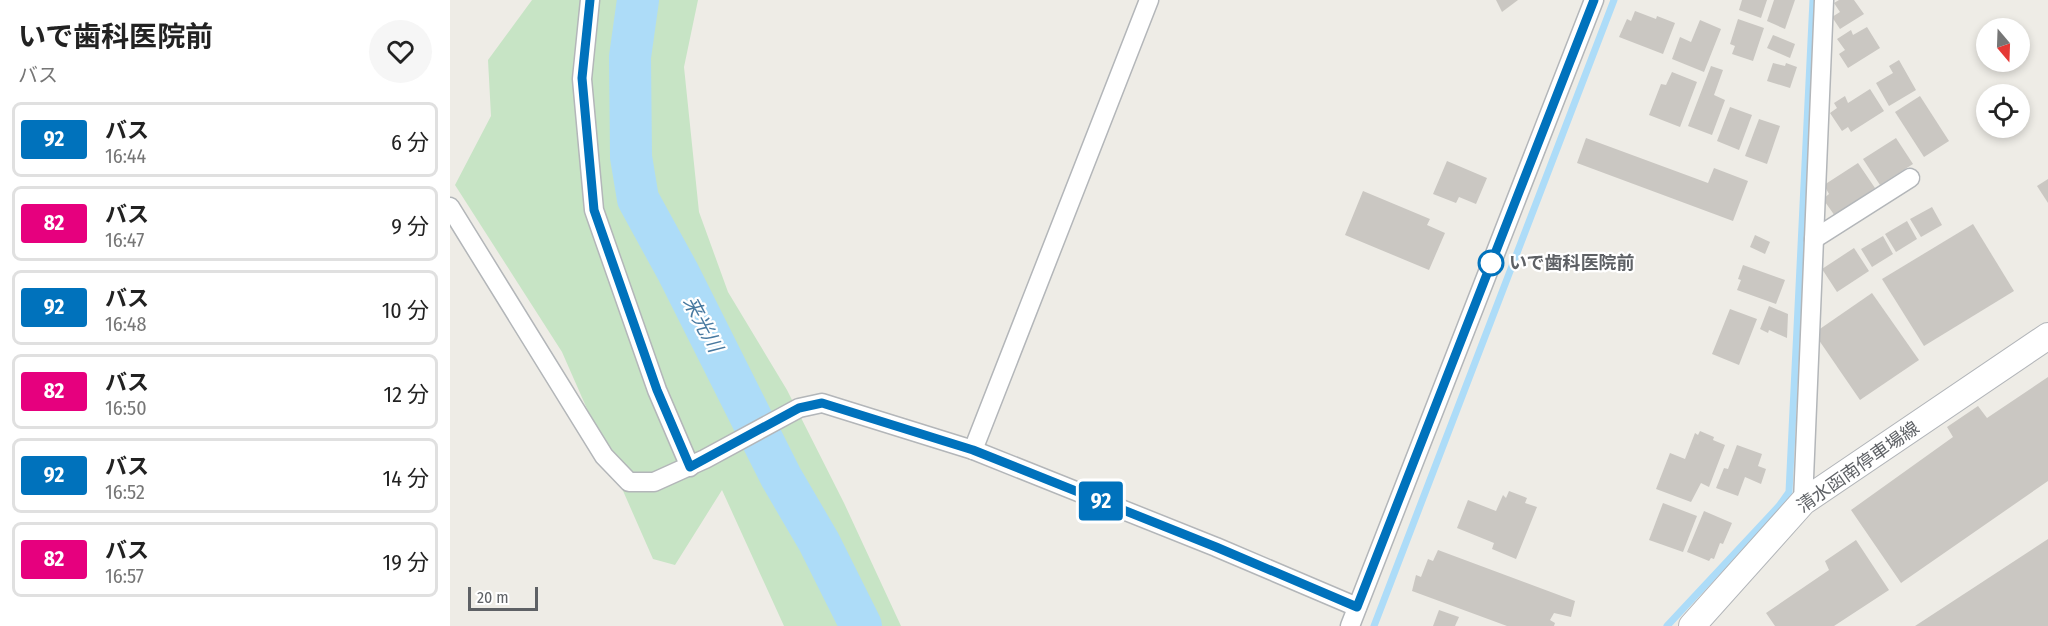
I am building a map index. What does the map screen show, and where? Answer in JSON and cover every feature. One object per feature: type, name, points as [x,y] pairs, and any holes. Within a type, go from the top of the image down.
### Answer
[{"type":"main road","name":"清水函南停車場線","points":[[1692,626],[1803,502],[2048,336]]},
{"type":"street","points":[[590,0],[582,78],[594,210],[657,390],[697,463]]},
{"type":"street","points":[[973,450],[1149,0]]},
{"type":"street","points":[[1350,626],[1594,0]]},
{"type":"street","points":[[1803,502],[1824,0]]},
{"type":"street","points":[[1814,239],[1910,178]]},
{"type":"street","points":[[450,207],[604,456],[629,482],[654,482],[697,463],[799,408],[822,403],[973,450],[1216,547],[1357,607]]},
{"type":"green space","points":[[532,0],[698,0],[684,67],[699,212],[728,292],[787,390],[844,503],[901,626],[784,626],[722,490],[675,565],[653,559],[562,352],[455,185],[491,116],[488,60]]},
{"type":"building","points":[[1496,0],[1518,0],[1502,12]]},
{"type":"building","points":[[1742,0],[1767,0],[1761,18],[1739,10]]},
{"type":"building","points":[[1774,0],[1795,0],[1785,29],[1767,21]]},
{"type":"building","points":[[1839,0],[1854,0],[1864,14],[1840,29],[1832,17],[1840,12],[1834,3]]},
{"type":"building","points":[[1635,11],[1675,23],[1663,54],[1619,37],[1627,19],[1631,21]]},
{"type":"building","points":[[1738,19],[1764,28],[1753,61],[1732,54],[1735,46],[1730,44]]},
{"type":"building","points":[[1700,20],[1721,29],[1704,72],[1672,59],[1680,37],[1691,42]]},
{"type":"building","points":[[1867,27],[1880,48],[1848,68],[1839,54],[1845,50],[1837,39],[1851,30],[1853,35]]},
{"type":"building","points":[[1773,35],[1795,44],[1790,58],[1767,48]]},
{"type":"building","points":[[1899,60],[1916,90],[1889,106],[1876,83],[1893,73],[1889,66]]},
{"type":"building","points":[[1773,63],[1785,66],[1786,63],[1797,67],[1790,88],[1767,81]]},
{"type":"building","points":[[1711,66],[1723,70],[1714,95],[1725,100],[1712,135],[1688,126]]},
{"type":"building","points":[[1672,72],[1697,82],[1680,127],[1649,115],[1661,84],[1666,85]]},
{"type":"building","points":[[1870,89],[1884,111],[1851,132],[1848,127],[1842,131],[1830,113],[1837,108],[1834,103],[1845,96],[1848,103]]},
{"type":"building","points":[[1920,96],[1949,141],[1924,157],[1895,112]]},
{"type":"building","points":[[1730,107],[1752,115],[1739,150],[1717,141]]},
{"type":"building","points":[[1759,119],[1780,126],[1767,164],[1745,156]]},
{"type":"building","points":[[1586,138],[1708,183],[1714,168],[1748,181],[1733,221],[1577,163]]},
{"type":"building","points":[[1896,138],[1913,164],[1880,185],[1863,159]]},
{"type":"building","points":[[1447,161],[1487,178],[1476,204],[1459,197],[1456,203],[1433,194]]},
{"type":"building","points":[[1858,163],[1875,188],[1835,216],[1823,199],[1829,194],[1824,185]]},
{"type":"building","points":[[2048,179],[2048,203],[2037,186]]},
{"type":"building","points":[[1363,191],[1430,219],[1427,225],[1445,233],[1429,270],[1345,235]]},
{"type":"building","points":[[1932,207],[1942,225],[1921,237],[1910,219]]},
{"type":"building","points":[[1907,221],[1917,239],[1896,252],[1885,234]]},
{"type":"building","points":[[1973,224],[2014,291],[1924,346],[1882,279]]},
{"type":"building","points":[[1755,235],[1770,242],[1765,254],[1750,247]]},
{"type":"building","points":[[1883,236],[1893,254],[1872,267],[1861,249]]},
{"type":"building","points":[[1854,248],[1869,271],[1837,292],[1822,269]]},
{"type":"building","points":[[1743,265],[1785,280],[1776,304],[1737,290]]},
{"type":"building","points":[[1872,293],[1919,360],[1860,400],[1814,333]]},
{"type":"building","points":[[1769,306],[1788,314],[1787,338],[1769,330],[1768,333],[1760,329]]},
{"type":"building","points":[[1730,309],[1757,319],[1739,365],[1712,354]]},
{"type":"building","points":[[2048,377],[2048,481],[1901,583],[1851,510],[1953,437],[1947,427],[1978,406],[1987,418]]},
{"type":"building","points":[[1700,431],[1725,445],[1709,487],[1701,483],[1691,502],[1656,489],[1670,453],[1685,459],[1695,433],[1698,435]]},
{"type":"building","points":[[1737,445],[1762,454],[1758,466],[1766,469],[1761,484],[1745,477],[1738,496],[1716,488],[1724,468],[1728,469]]},
{"type":"building","points":[[1509,491],[1527,498],[1525,503],[1537,507],[1516,559],[1492,549],[1494,543],[1457,528],[1468,500],[1496,511],[1503,495],[1506,498]]},
{"type":"building","points":[[1663,503],[1697,516],[1683,552],[1649,540]]},
{"type":"building","points":[[1704,511],[1732,523],[1714,559],[1711,558],[1709,561],[1687,552]]},
{"type":"building","points":[[2048,539],[2048,626],[1915,626]]},
{"type":"building","points":[[1856,540],[1889,590],[1834,626],[1775,626],[1766,613],[1829,570],[1825,561]]},
{"type":"building","points":[[1438,550],[1575,601],[1571,617],[1554,613],[1550,620],[1555,623],[1554,626],[1507,626],[1412,591],[1416,575],[1421,577],[1428,559],[1433,561]]},
{"type":"building","points":[[1439,610],[1459,617],[1455,626],[1433,626]]},
{"type":"waterway","name":"来光川","points":[[638,0],[630,57],[631,157],[638,199],[678,272],[781,477],[819,542],[861,626]]},
{"type":"waterway","points":[[1374,626],[1614,0]]},
{"type":"waterway","points":[[1667,626],[1779,506],[1789,492],[1813,0]]},
{"type":"bus line","name":"92","points":[[590,0],[582,78],[594,210],[657,390],[690,467],[799,408],[822,403],[973,450],[1216,547],[1357,607],[1594,0]]},
{"type":"place","name":"いで歯科医院前","points":[[1491,263]]}]
